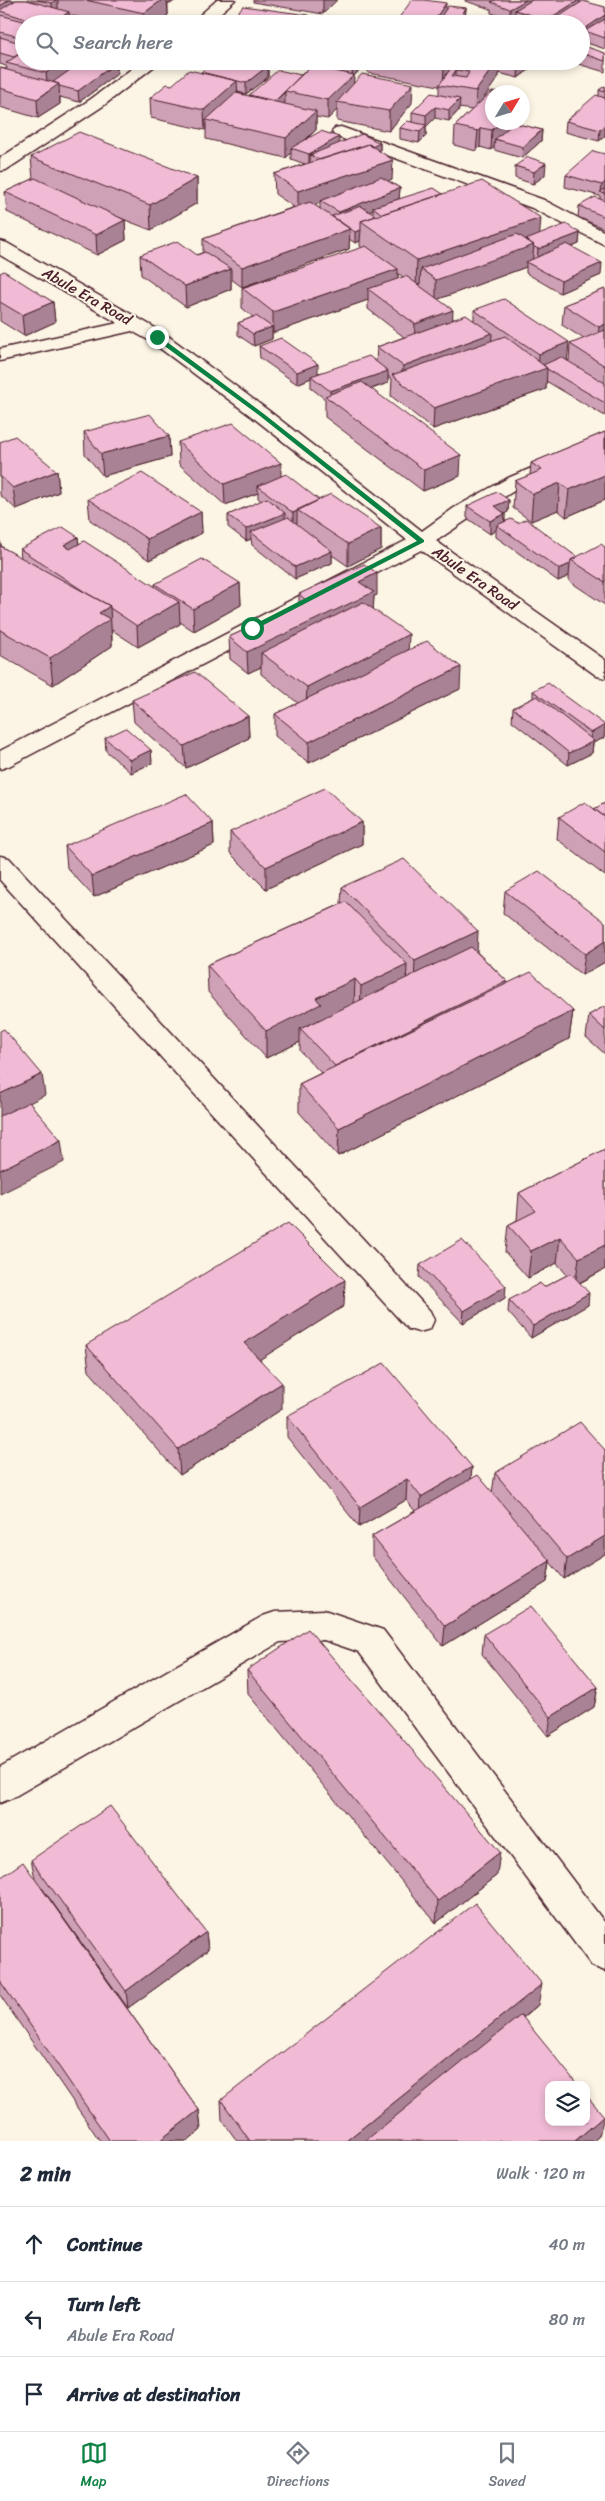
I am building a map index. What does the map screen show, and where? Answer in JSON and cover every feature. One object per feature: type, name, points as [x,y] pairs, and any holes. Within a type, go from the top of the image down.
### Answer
[{"type":"street","points":[[209,15],[227,0]]},
{"type":"street","points":[[0,166],[55,132],[142,70]]},
{"type":"street","points":[[341,132],[538,204],[605,239]]},
{"type":"street","name":"Abule Era Road","points":[[0,247],[137,324],[262,415],[422,541],[605,671]]},
{"type":"street","points":[[0,355],[137,324]]},
{"type":"street","points":[[0,761],[422,541],[462,513],[515,482],[605,443]]},
{"type":"street","points":[[0,864],[419,1320]]},
{"type":"street","points":[[0,1786],[275,1627],[324,1625],[371,1641],[605,1953]]},
{"type":"building","points":[[0,0],[9,0],[0,6]]},
{"type":"building","points":[[16,0],[27,0],[69,12],[64,15],[15,16],[0,10]]},
{"type":"building","points":[[37,0],[56,0],[52,3]]},
{"type":"building","points":[[85,0],[162,0],[144,13]]},
{"type":"building","points":[[412,0],[446,3],[438,15],[401,15]]},
{"type":"building","points":[[496,0],[526,0],[510,9],[491,2]]},
{"type":"building","points":[[532,0],[579,0],[555,15],[531,15],[515,10]]},
{"type":"building","points":[[583,1],[605,7],[605,15],[590,25],[590,15],[561,15]]},
{"type":"building","points":[[243,6],[308,15],[236,15]]},
{"type":"building","points":[[448,6],[466,8],[462,15],[442,15]]},
{"type":"building","points":[[0,15],[15,19],[15,36],[0,32]]},
{"type":"building","points":[[605,19],[605,38],[590,33],[590,28]]},
{"type":"building","points":[[0,37],[15,41],[15,56],[0,53]]},
{"type":"building","points":[[590,48],[605,53],[605,61],[590,56]]},
{"type":"building","points":[[15,57],[15,65],[6,63]]},
{"type":"building","points":[[0,68],[59,84],[37,99],[0,88]]},
{"type":"building","points":[[34,70],[50,70],[46,73]]},
{"type":"building","points":[[70,70],[106,70],[78,91],[59,86],[59,84],[53,82]]},
{"type":"building","points":[[189,70],[237,81],[204,110],[150,98],[167,84],[172,85]]},
{"type":"building","points":[[203,70],[263,70],[246,83],[201,72]]},
{"type":"building","points":[[278,70],[301,75],[275,101],[249,95]]},
{"type":"building","points":[[307,70],[330,70],[354,75],[328,100],[285,91]]},
{"type":"building","points":[[450,70],[456,70],[491,70],[476,91],[439,85]],"holes":[[[456,70],[469,72],[466,78],[452,76]]]},
{"type":"building","points":[[362,74],[413,84],[389,111],[337,102]]},
{"type":"building","points":[[605,86],[605,92],[599,90]]},
{"type":"building","points":[[236,93],[316,111],[286,138],[206,120]]},
{"type":"building","points":[[431,93],[460,99],[449,110],[435,107],[426,115],[412,112]]},
{"type":"building","points":[[596,95],[605,98],[605,126],[600,130],[566,121]]},
{"type":"building","points":[[485,98],[485,129],[481,128],[478,131],[455,126]]},
{"type":"building","points":[[407,121],[426,125],[420,132],[400,128]]},
{"type":"building","points":[[530,127],[542,130],[523,147],[495,139],[506,130],[530,130]]},
{"type":"building","points":[[321,131],[339,137],[309,154],[291,148]]},
{"type":"building","points":[[79,132],[197,178],[150,205],[31,157]]},
{"type":"building","points":[[362,134],[380,143],[372,147],[369,144],[320,160],[310,155]]},
{"type":"building","points":[[369,144],[393,160],[298,191],[274,174]]},
{"type":"building","points":[[593,151],[605,154],[605,182],[602,185],[566,175]]},
{"type":"building","points":[[528,157],[546,163],[534,172],[515,166]]},
{"type":"building","points":[[381,177],[400,188],[339,212],[320,201]]},
{"type":"building","points":[[35,178],[125,220],[96,235],[5,192]]},
{"type":"building","points":[[482,181],[541,218],[417,260],[361,221]]},
{"type":"building","points":[[434,188],[443,194],[382,214],[373,207]]},
{"type":"building","points":[[595,197],[605,201],[605,217],[579,206]]},
{"type":"building","points":[[310,202],[350,229],[242,267],[203,239]]},
{"type":"building","points":[[361,206],[376,216],[361,221],[361,230],[355,232],[332,216]]},
{"type":"building","points":[[566,224],[580,233],[538,249],[526,240]]},
{"type":"building","points":[[517,234],[534,245],[436,280],[421,269]]},
{"type":"building","points":[[178,241],[197,255],[205,252],[231,269],[185,286],[140,255]]},
{"type":"building","points":[[567,244],[602,263],[561,281],[526,262]]},
{"type":"building","points":[[366,246],[398,269],[273,312],[242,288]]},
{"type":"building","points":[[4,271],[53,302],[22,315],[0,302],[0,273]]},
{"type":"building","points":[[406,276],[453,310],[415,324],[368,289]]},
{"type":"building","points":[[605,289],[605,324],[599,327],[564,305]]},
{"type":"building","points":[[504,299],[569,342],[539,354],[474,310]]},
{"type":"building","points":[[466,315],[492,333],[403,366],[377,347]]},
{"type":"building","points":[[256,316],[272,327],[253,334],[238,323]]},
{"type":"building","points":[[605,330],[605,366],[570,344]]},
{"type":"building","points":[[505,336],[547,368],[434,408],[392,375]]},
{"type":"building","points":[[281,338],[318,364],[297,372],[259,346]]},
{"type":"building","points":[[369,356],[388,371],[330,391],[311,376]]},
{"type":"building","points":[[561,357],[605,383],[605,403],[543,365]]},
{"type":"building","points":[[362,382],[461,455],[424,470],[325,396]]},
{"type":"building","points":[[150,414],[169,436],[101,454],[84,432]]},
{"type":"building","points":[[233,423],[281,463],[224,484],[178,442]]},
{"type":"building","points":[[605,432],[605,475],[569,490],[560,483],[533,494],[515,481],[542,470],[531,463]]},
{"type":"building","points":[[15,436],[57,471],[13,488],[0,476],[0,442]]},
{"type":"building","points":[[142,473],[201,512],[147,539],[88,499]]},
{"type":"building","points":[[286,474],[319,500],[293,513],[258,486]]},
{"type":"building","points":[[497,492],[509,500],[495,506],[505,514],[490,521],[467,506]]},
{"type":"building","points":[[331,494],[381,528],[348,544],[297,510]]},
{"type":"building","points":[[267,498],[285,513],[246,529],[228,515]]},
{"type":"building","points":[[288,517],[332,551],[295,567],[251,532]]},
{"type":"building","points":[[511,519],[518,523],[526,519],[577,557],[571,560],[570,564],[559,569],[497,525]]},
{"type":"building","points":[[63,527],[78,537],[64,545],[70,549],[84,541],[179,602],[137,626],[110,608],[110,606],[88,594],[20,549]]},
{"type":"building","points":[[601,544],[605,547],[605,582],[571,560]]},
{"type":"building","points":[[0,546],[110,606],[99,613],[110,619],[50,658],[0,630]]},
{"type":"building","points":[[202,559],[240,583],[193,609],[155,584]]},
{"type":"building","points":[[364,564],[377,573],[359,582],[374,592],[247,652],[229,637],[307,601],[299,594]]},
{"type":"building","points":[[363,602],[409,634],[307,687],[261,653]]},
{"type":"building","points":[[427,641],[461,667],[309,742],[275,714]]},
{"type":"building","points":[[195,672],[248,716],[184,746],[132,700]]},
{"type":"building","points":[[548,683],[605,725],[591,733],[533,691]]},
{"type":"building","points":[[537,696],[594,741],[569,753],[513,708]]},
{"type":"building","points":[[126,728],[151,750],[130,760],[105,738]]},
{"type":"building","points":[[325,788],[362,822],[266,867],[230,832]]},
{"type":"building","points":[[186,794],[213,823],[92,876],[65,846]]},
{"type":"building","points":[[585,802],[605,817],[605,852],[559,817]]},
{"type":"building","points":[[605,803],[605,817],[594,809]]},
{"type":"building","points":[[404,859],[478,931],[415,961],[342,887]]},
{"type":"building","points":[[539,871],[605,922],[605,941],[585,954],[505,891]]},
{"type":"building","points":[[346,902],[407,964],[361,986],[355,979],[316,998],[321,1004],[266,1031],[207,965]]},
{"type":"building","points":[[471,947],[507,981],[335,1066],[300,1029]]},
{"type":"building","points":[[531,972],[573,1011],[339,1128],[299,1084]]},
{"type":"building","points":[[605,1006],[605,1030],[589,1015]]},
{"type":"building","points":[[4,1029],[42,1074],[0,1094],[0,1031]]},
{"type":"building","points":[[29,1102],[61,1140],[0,1170],[0,1116]]},
{"type":"building","points":[[605,1149],[605,1245],[579,1258],[560,1237],[531,1251],[508,1225],[536,1211],[519,1193]]},
{"type":"building","points":[[288,1223],[345,1280],[244,1343],[282,1383],[178,1449],[86,1345]]},
{"type":"building","points":[[462,1240],[506,1286],[464,1311],[420,1265]]},
{"type":"building","points":[[571,1273],[589,1293],[533,1326],[509,1300],[540,1283],[544,1287]]},
{"type":"building","points":[[384,1363],[472,1467],[421,1497],[407,1479],[360,1507],[287,1416]]},
{"type":"building","points":[[580,1422],[605,1450],[605,1536],[567,1559],[495,1473]]},
{"type":"building","points":[[478,1475],[550,1561],[445,1626],[372,1536]]},
{"type":"building","points":[[531,1606],[598,1687],[551,1717],[484,1634]]},
{"type":"building","points":[[308,1629],[500,1852],[438,1901],[247,1670]]},
{"type":"building","points":[[110,1806],[206,1932],[126,1991],[31,1860]]},
{"type":"building","points":[[23,1862],[199,2110],[159,2141],[110,2141],[0,1981],[0,1878]]},
{"type":"building","points":[[475,1903],[542,1984],[346,2141],[250,2141],[221,2100]]},
{"type":"building","points":[[521,2015],[575,2081],[545,2081],[545,2126],[590,2126],[590,2100],[604,2116],[575,2141],[365,2141]]},
{"type":"route","points":[[157,337],[262,415],[422,541],[252,628]]}]
